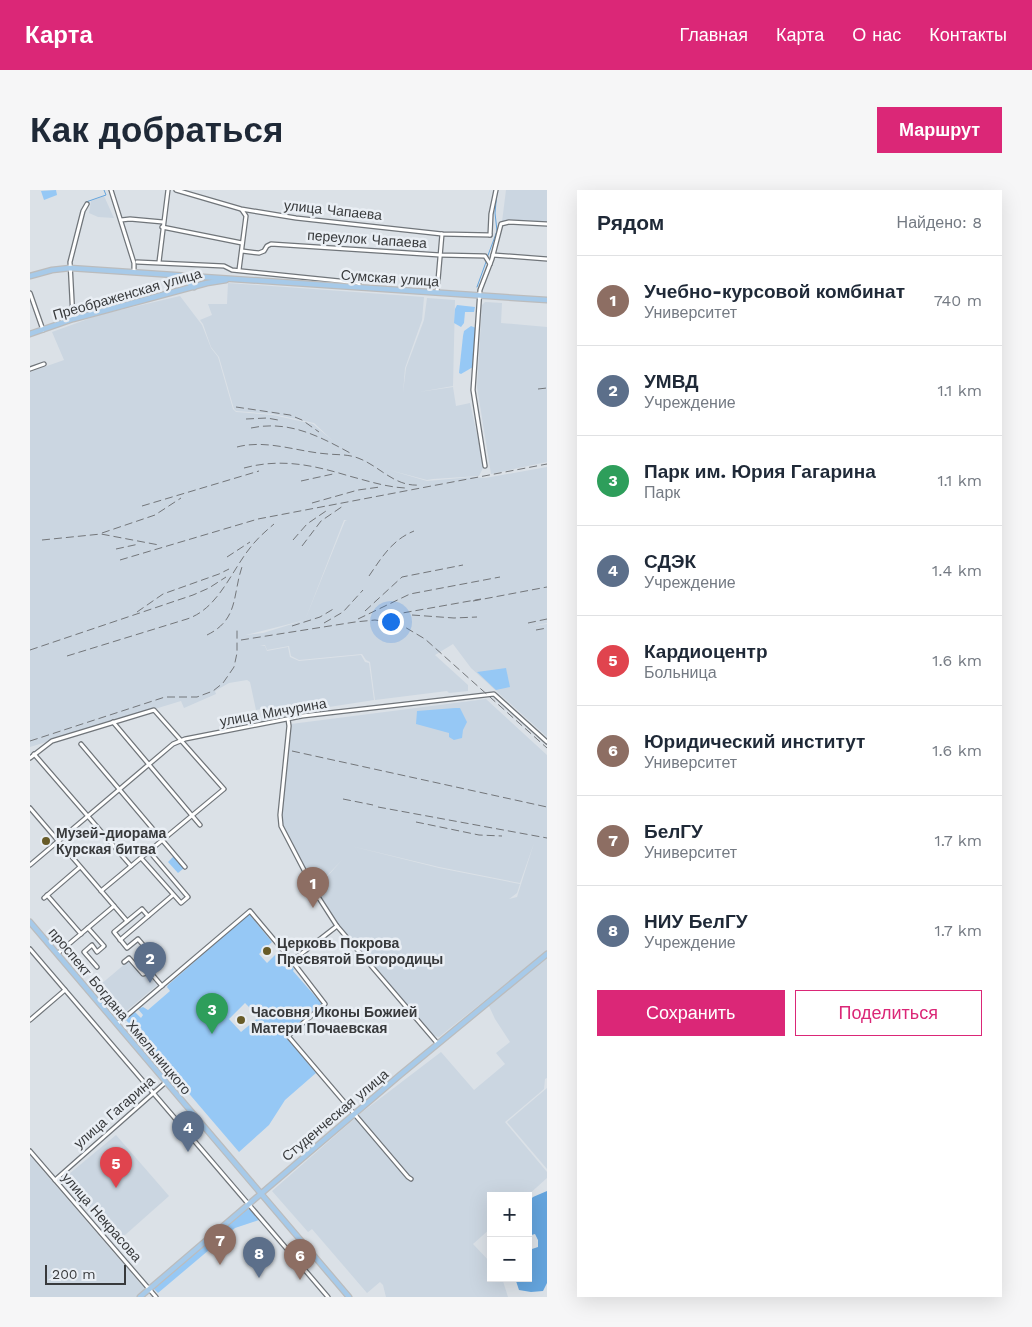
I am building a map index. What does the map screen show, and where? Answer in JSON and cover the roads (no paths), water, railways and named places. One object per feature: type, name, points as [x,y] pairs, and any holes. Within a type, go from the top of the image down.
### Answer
[{"type":"main road","points":[[30,276],[52,270],[70,268],[232,279]]},
{"type":"main road","points":[[193,275],[189,283],[194,287],[200,282],[199,276]]},
{"type":"main road","name":"Сумская улица","points":[[232,279],[547,300]]},
{"type":"main road","name":"Преображенская улица","points":[[30,334],[73,319],[194,287],[232,279]]},
{"type":"main road","name":"проспект Богдана Хмельницкого","points":[[30,922],[349,1297]]},
{"type":"main road","name":"Студенческая улица","points":[[140,1297],[260,1193],[547,954]]},
{"type":"street","points":[[111,190],[134,263],[134,271]]},
{"type":"street","points":[[159,262],[168,190]]},
{"type":"street","name":"улица Чапаева","points":[[176,190],[241,209],[305,219],[442,234],[490,235]]},
{"type":"street","points":[[496,190],[491,214],[490,235],[496,240]]},
{"type":"street","points":[[73,319],[70,268],[83,212],[87,204]]},
{"type":"street","points":[[241,209],[246,216]]},
{"type":"street","points":[[239,270],[246,216],[252,211]]},
{"type":"street","points":[[121,220],[163,222]]},
{"type":"street","points":[[485,466],[473,390],[480,295],[501,224],[509,222],[547,224]]},
{"type":"street","points":[[162,227],[242,243]]},
{"type":"street","points":[[437,292],[442,234]]},
{"type":"street","name":"переулок Чапаева","points":[[242,252],[259,253],[271,244],[440,255],[485,256],[490,264]]},
{"type":"street","points":[[493,256],[547,259]]},
{"type":"street","points":[[137,262],[224,266],[232,270],[359,283],[359,287]]},
{"type":"street","points":[[289,282],[290,275]]},
{"type":"street","points":[[30,293],[43,330]]},
{"type":"street","points":[[30,369],[44,364]]},
{"type":"street","name":"улица Мичурина","points":[[30,865],[172,744],[181,740],[288,719],[346,710],[494,694],[547,742]]},
{"type":"street","points":[[30,758],[52,741],[154,710],[224,789],[101,891]]},
{"type":"street","points":[[288,719],[289,726],[280,815],[282,826],[317,895],[337,926],[438,1044]]},
{"type":"street","points":[[113,722],[200,825]]},
{"type":"street","points":[[81,744],[185,867]]},
{"type":"street","points":[[34,754],[131,866]]},
{"type":"street","points":[[30,808],[127,921]]},
{"type":"street","points":[[141,858],[181,903],[188,897],[149,851]]},
{"type":"street","points":[[44,898],[80,867]]},
{"type":"street","points":[[48,895],[81,934]]},
{"type":"street","points":[[120,940],[173,895]]},
{"type":"street","points":[[57,954],[114,906]]},
{"type":"street","points":[[124,962],[129,958],[143,974],[150,972],[157,961],[138,939],[127,948],[114,932],[142,909],[148,916]]},
{"type":"street","points":[[117,1024],[250,911],[325,1004],[288,1036],[354,1115],[409,1178],[412,1179]]},
{"type":"street","points":[[292,961],[337,926]]},
{"type":"street","points":[[88,928],[104,946],[98,952],[92,945]]},
{"type":"street","points":[[97,967],[84,952],[98,940]]},
{"type":"street","points":[[30,949],[328,1297]]},
{"type":"street","points":[[150,972],[162,986]]},
{"type":"street","points":[[30,1020],[65,990]]},
{"type":"street","points":[[433,1038],[443,1039]]},
{"type":"street","name":"улица Гагарина","points":[[55,1180],[166,1082]]},
{"type":"street","name":"улица Некрасова","points":[[30,1151],[156,1297]]},
{"type":"waterway","points":[[86,202],[106,195],[104,190]]},
{"type":"waterway","points":[[487,258],[497,231],[495,213],[497,191]]},
{"type":"waterway","points":[[477,287],[486,262]]},
{"type":"railway","points":[[538,389],[547,388]]},
{"type":"railway","points":[[236,407],[290,415],[302,420],[319,432]]},
{"type":"railway","points":[[246,419],[267,418],[278,420]]},
{"type":"railway","points":[[251,428],[278,426],[303,431],[328,441],[352,454]]},
{"type":"railway","points":[[237,447],[260,444],[350,456],[366,462],[402,483],[420,485]]},
{"type":"railway","points":[[244,468],[271,463],[297,464],[384,485],[405,488]]},
{"type":"railway","points":[[120,560],[258,519],[547,464]]},
{"type":"railway","points":[[142,506],[259,471]]},
{"type":"railway","points":[[301,481],[333,474]]},
{"type":"railway","points":[[312,503],[358,490],[380,487]]},
{"type":"railway","points":[[102,533],[155,515],[181,498]]},
{"type":"railway","points":[[302,546],[321,521],[343,506]]},
{"type":"railway","points":[[293,540],[307,524],[326,511]]},
{"type":"railway","points":[[67,656],[198,614],[217,597],[246,553],[261,535],[274,524]]},
{"type":"railway","points":[[369,576],[394,544],[414,531]]},
{"type":"railway","points":[[42,540],[101,534],[159,545]]},
{"type":"railway","points":[[227,557],[250,542]]},
{"type":"railway","points":[[116,549],[139,544]]},
{"type":"railway","points":[[207,635],[218,629],[230,613],[243,564]]},
{"type":"railway","points":[[365,611],[402,577],[463,565]]},
{"type":"railway","points":[[137,612],[163,594],[229,569]]},
{"type":"railway","points":[[30,650],[193,595],[209,588],[226,577]]},
{"type":"railway","points":[[358,619],[410,594],[500,577]]},
{"type":"railway","points":[[473,601],[547,587]]},
{"type":"railway","points":[[324,623],[343,612],[363,590]]},
{"type":"railway","points":[[380,617],[481,599]]},
{"type":"railway","points":[[292,626],[320,617],[335,608]]},
{"type":"railway","points":[[412,615],[454,618],[477,617]]},
{"type":"railway","points":[[528,623],[547,619]]},
{"type":"railway","points":[[241,640],[375,620],[403,626],[425,639],[547,748]]},
{"type":"railway","points":[[30,741],[165,697],[197,697],[213,691],[223,683],[234,667],[237,653],[237,627]]},
{"type":"railway","points":[[536,630],[547,628]]},
{"type":"railway","points":[[292,751],[547,807]]},
{"type":"railway","points":[[343,799],[373,805]]},
{"type":"railway","points":[[378,807],[547,838]]},
{"type":"railway","points":[[416,822],[479,835],[502,836]]},
{"type":"place","name":"Музей-диорама Курская битва","points":[[46,841]]},
{"type":"place","name":"Учебно-курсовой комбинат","points":[[313,908]]},
{"type":"place","name":"Церковь Покрова Пресвятой Богородицы","points":[[267,951]]},
{"type":"place","name":"УМВД","points":[[150,983]]},
{"type":"place","name":"Часовня Иконы Божией Матери Почаевская","points":[[241,1020]]},
{"type":"place","name":"Парк им. Юрия Гагарина","points":[[212,1034]]},
{"type":"place","name":"СДЭК","points":[[188,1152]]},
{"type":"place","name":"Кардиоцентр","points":[[116,1188]]},
{"type":"place","name":"БелГУ","points":[[220,1265]]},
{"type":"place","name":"НИУ БелГУ","points":[[259,1278]]},
{"type":"place","name":"Юридический институт","points":[[300,1280]]}]
